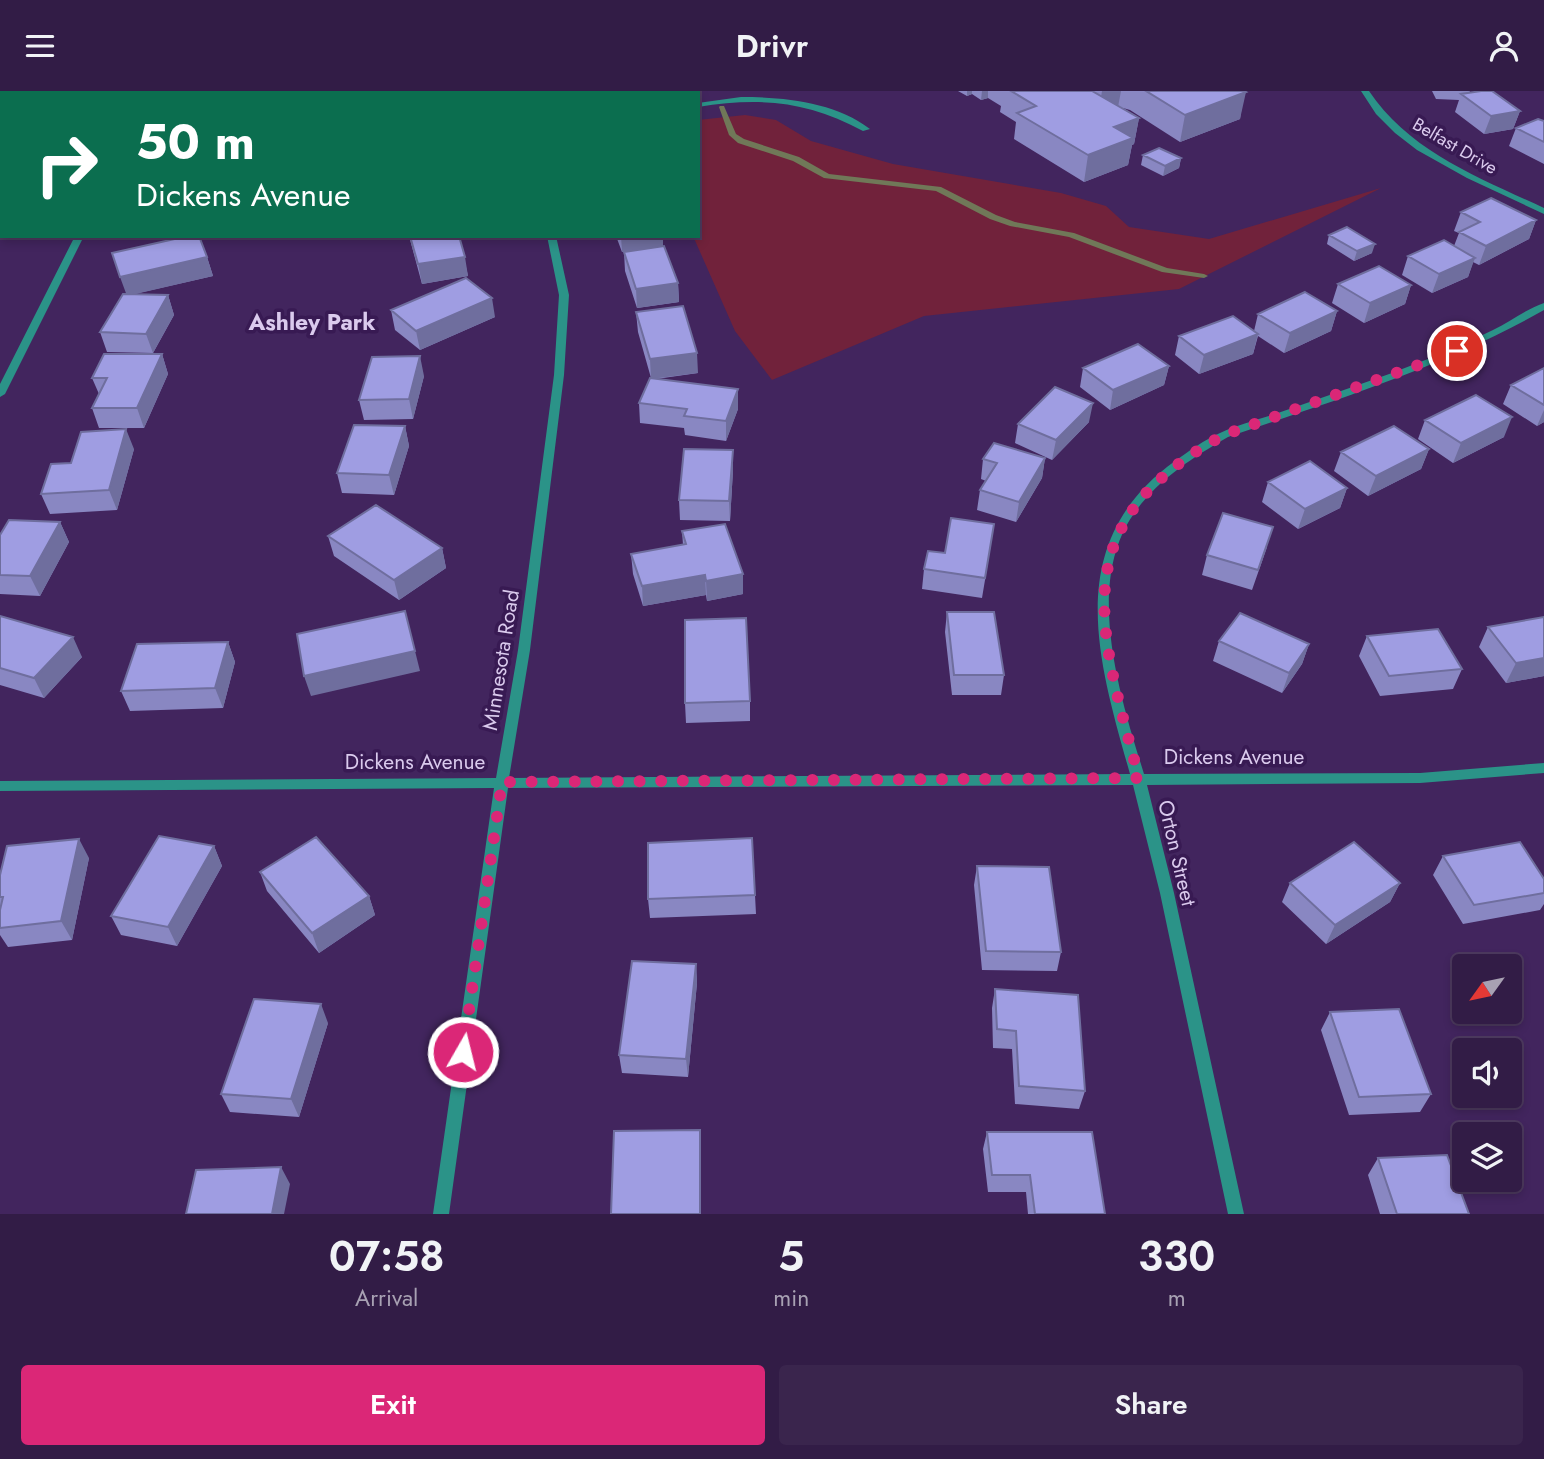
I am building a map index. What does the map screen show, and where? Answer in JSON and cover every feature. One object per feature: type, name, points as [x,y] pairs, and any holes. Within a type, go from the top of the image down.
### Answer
[{"type":"street","name":"Belfast Drive","points":[[1365,91],[1381,117],[1413,144],[1544,211]]},
{"type":"street","points":[[700,105],[752,98],[792,101],[833,112],[866,129]]},
{"type":"street","points":[[0,394],[79,238]]},
{"type":"street","name":"Minnesota Road","points":[[440,1214],[502,782],[524,650],[560,364],[564,295],[551,238]]},
{"type":"street","name":"Orton Street","points":[[1236,1214],[1156,845],[1109,657],[1102,589],[1111,550],[1118,532],[1147,490],[1190,454],[1224,435],[1457,351],[1504,330],[1544,306]]},
{"type":"street","name":"Dickens Avenue","points":[[0,786],[1420,778],[1544,768]]},
{"type":"shaded area","points":[[745,115],[776,120],[811,141],[893,164],[1061,193],[1106,206],[1129,227],[1209,239],[1381,188],[1179,289],[924,316],[772,380],[735,331],[694,238],[700,238],[700,120]]},
{"type":"building","points":[[1011,91],[1092,91],[1139,118],[1114,127],[1133,138],[1088,155],[1017,113],[1036,106]]},
{"type":"building","points":[[1146,91],[1244,91],[1246,92],[1185,115]]},
{"type":"building","points":[[1492,91],[1520,111],[1491,116],[1461,94]]},
{"type":"building","points":[[1538,119],[1544,121],[1544,142],[1516,128]]},
{"type":"building","points":[[1159,148],[1181,158],[1165,166],[1143,155]]},
{"type":"building","points":[[1491,198],[1536,220],[1486,246],[1459,232],[1480,222],[1461,212]]},
{"type":"building","points":[[1347,227],[1375,244],[1357,251],[1329,235]]},
{"type":"building","points":[[179,238],[200,238],[207,257],[120,277],[112,253]]},
{"type":"building","points":[[411,238],[460,238],[465,257],[418,264]]},
{"type":"building","points":[[1444,240],[1475,258],[1439,274],[1408,256]]},
{"type":"building","points":[[664,246],[678,283],[636,289],[624,252]]},
{"type":"building","points":[[1379,266],[1411,285],[1370,303],[1338,284]]},
{"type":"building","points":[[466,278],[492,298],[416,331],[391,310]]},
{"type":"building","points":[[1305,292],[1337,311],[1290,333],[1258,314]]},
{"type":"building","points":[[123,294],[168,295],[146,334],[100,332]]},
{"type":"building","points":[[683,306],[697,353],[650,359],[636,312]]},
{"type":"building","points":[[1233,316],[1258,334],[1204,355],[1179,336]]},
{"type":"building","points":[[1138,344],[1169,366],[1113,390],[1083,368]]},
{"type":"building","points":[[104,354],[162,354],[137,408],[92,408],[107,378],[92,378]]},
{"type":"building","points":[[420,356],[409,399],[359,400],[372,357]]},
{"type":"building","points":[[1544,368],[1544,405],[1511,385]]},
{"type":"building","points":[[650,378],[738,389],[726,421],[684,416],[687,409],[639,403]]},
{"type":"building","points":[[1055,387],[1093,403],[1056,440],[1018,424]]},
{"type":"building","points":[[1476,395],[1512,417],[1461,443],[1425,420]]},
{"type":"building","points":[[354,425],[405,426],[389,475],[337,473]]},
{"type":"building","points":[[1394,426],[1429,449],[1376,476],[1341,452]]},
{"type":"building","points":[[126,429],[109,490],[41,494],[51,464],[71,463],[81,432]]},
{"type":"building","points":[[994,443],[1045,458],[1019,502],[980,490],[997,463],[983,459]]},
{"type":"building","points":[[684,449],[733,450],[729,501],[679,500]]},
{"type":"building","points":[[1310,461],[1347,488],[1305,509],[1268,482]]},
{"type":"building","points":[[376,505],[442,548],[394,580],[328,536]]},
{"type":"building","points":[[1223,513],[1273,527],[1258,570],[1207,555]]},
{"type":"building","points":[[951,518],[994,524],[985,578],[924,569],[928,551],[945,553]]},
{"type":"building","points":[[9,520],[60,522],[30,576],[0,575],[0,535]]},
{"type":"building","points":[[725,524],[743,574],[706,581],[705,575],[642,586],[631,554],[686,544],[682,531]]},
{"type":"building","points":[[405,611],[415,651],[304,676],[297,634]]},
{"type":"building","points":[[947,612],[994,612],[1004,675],[954,675]]},
{"type":"building","points":[[1240,613],[1309,644],[1289,673],[1219,641]]},
{"type":"building","points":[[0,616],[73,637],[34,678],[0,668]]},
{"type":"building","points":[[1544,617],[1544,658],[1516,663],[1488,627]]},
{"type":"building","points":[[746,618],[750,701],[685,703],[685,620]]},
{"type":"building","points":[[1438,629],[1462,669],[1389,676],[1367,636]]},
{"type":"building","points":[[228,642],[215,688],[121,691],[137,644]]},
{"type":"building","points":[[159,836],[214,846],[168,927],[111,916]]},
{"type":"building","points":[[316,837],[369,896],[312,933],[260,872]]},
{"type":"building","points":[[752,838],[755,895],[648,899],[648,843]]},
{"type":"building","points":[[79,839],[61,921],[0,928],[3,897],[0,897],[0,875],[7,846]]},
{"type":"building","points":[[1354,842],[1400,883],[1335,925],[1290,883]]},
{"type":"building","points":[[1520,842],[1544,879],[1544,893],[1474,905],[1443,856]]},
{"type":"building","points":[[977,866],[1049,867],[1061,952],[986,951]]},
{"type":"building","points":[[632,961],[696,964],[686,1059],[619,1055]]},
{"type":"building","points":[[995,989],[1078,995],[1085,1091],[1019,1086],[1016,1031],[997,1029]]},
{"type":"building","points":[[254,999],[321,1004],[291,1099],[221,1094]]},
{"type":"building","points":[[1399,1009],[1431,1094],[1359,1097],[1330,1012]]},
{"type":"building","points":[[700,1130],[700,1214],[611,1214],[614,1131]]},
{"type":"building","points":[[987,1132],[1092,1132],[1105,1214],[1035,1214],[1030,1175],[992,1175]]},
{"type":"building","points":[[1447,1155],[1452,1168],[1452,1192],[1461,1192],[1469,1214],[1397,1214],[1378,1158]]},
{"type":"building","points":[[281,1167],[272,1214],[186,1214],[196,1170]]},
{"type":"waterway","points":[[722,107],[733,135],[741,141],[796,159],[827,176],[938,189],[993,217],[1013,224],[1071,235],[1165,270],[1204,276]]},
{"type":"district","name":"Ashley Park","points":[[312,322]]},
{"type":"route","points":[[463,1052],[502,782],[1139,778],[1117,697],[1104,631],[1102,589],[1111,550],[1122,523],[1147,490],[1171,467],[1224,435],[1457,351]]}]
